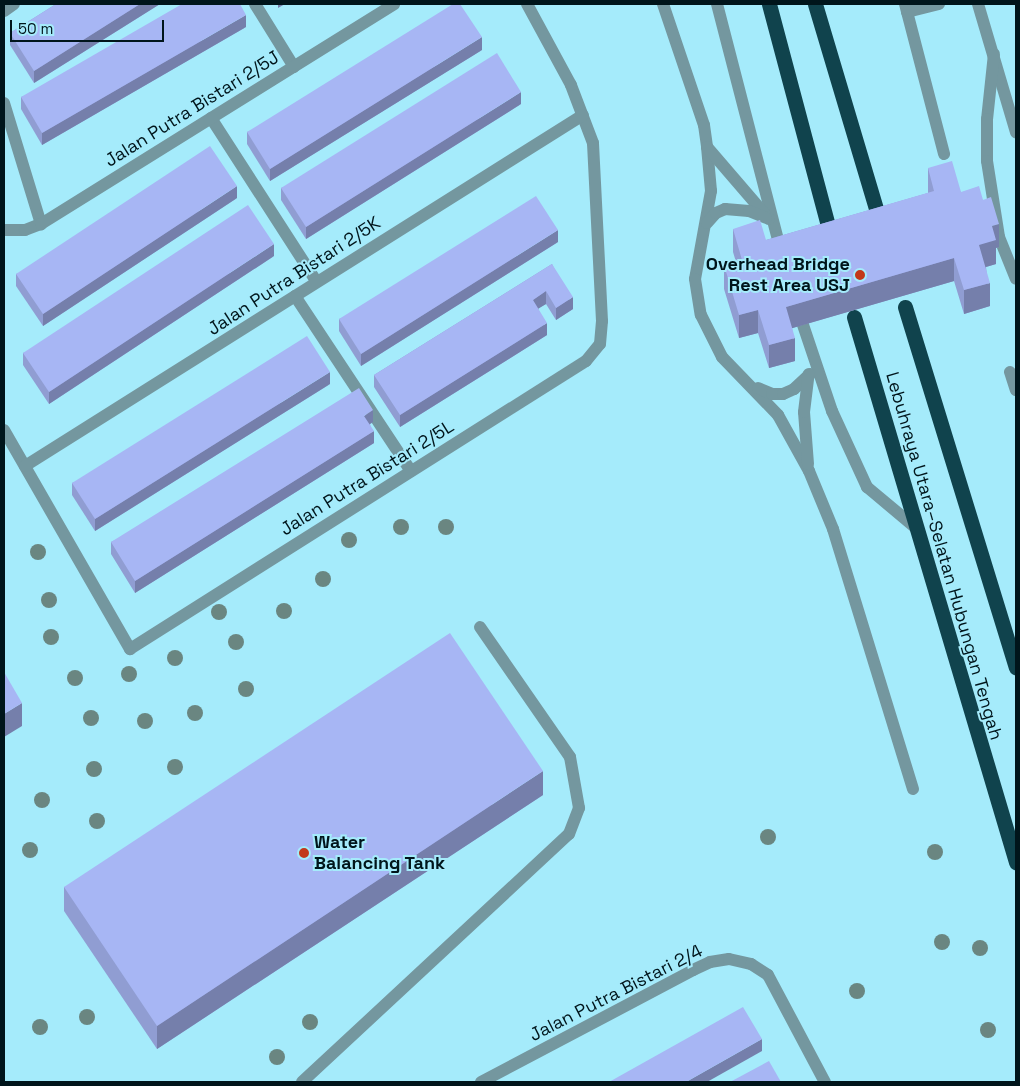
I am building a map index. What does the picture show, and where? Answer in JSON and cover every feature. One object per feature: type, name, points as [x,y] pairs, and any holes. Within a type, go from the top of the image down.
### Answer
[{"type":"highway","points":[[769,4],[831,237]]},
{"type":"highway","points":[[815,4],[881,226]]},
{"type":"highway","name":"Lebuhraya Utara–Selatan Hubungan Tengah","points":[[905,306],[1016,667]]},
{"type":"highway","name":"Lebuhraya Utara–Selatan Hubungan Tengah","points":[[854,317],[1016,862]]},
{"type":"street","points":[[4,10],[14,4]]},
{"type":"street","points":[[255,4],[294,67]]},
{"type":"street","name":"Jalan Putra Bistari 2/5J","points":[[4,230],[24,230],[41,224],[394,4]]},
{"type":"street","name":"Jalan Putra Bistari 2/5L","points":[[25,466],[130,649],[586,361],[600,344],[602,321],[593,143],[570,84],[527,4]]},
{"type":"street","points":[[663,4],[704,125],[707,147],[711,191],[707,223],[697,260],[696,299],[709,335],[722,358],[749,383],[778,415],[809,471],[833,529],[912,789]]},
{"type":"street","points":[[717,4],[786,268]]},
{"type":"street","points":[[939,4],[906,8],[944,154]]},
{"type":"street","points":[[978,4],[1016,132]]},
{"type":"street","points":[[994,54],[987,119],[987,161],[999,237],[1016,279]]},
{"type":"street","points":[[4,103],[41,224]]},
{"type":"street","name":"Jalan Putra Bistari 2/5K","points":[[25,466],[316,281],[582,116]]},
{"type":"street","points":[[210,118],[316,281]]},
{"type":"street","points":[[707,147],[773,222]]},
{"type":"street","points":[[707,223],[716,213],[725,209],[749,211],[773,222]]},
{"type":"street","points":[[793,294],[813,371],[867,488],[916,528]]},
{"type":"street","points":[[295,296],[411,471]]},
{"type":"street","points":[[749,383],[772,394],[783,394],[794,389],[813,371]]},
{"type":"street","points":[[809,471],[804,412],[813,371]]},
{"type":"street","points":[[1010,372],[1016,390]]},
{"type":"street","points":[[4,430],[25,466]]},
{"type":"street","points":[[302,1082],[568,834],[579,808],[570,757],[480,627]]},
{"type":"street","name":"Jalan Putra Bistari 2/4","points":[[481,1082],[693,970],[710,962],[729,959],[751,964],[768,975],[825,1082]]},
{"type":"building","points":[[56,4],[140,4],[34,71],[10,33]]},
{"type":"building","points":[[182,4],[240,4],[246,15],[42,133],[21,97]]},
{"type":"building","points":[[453,4],[460,4],[482,37],[270,169],[247,132]]},
{"type":"building","points":[[497,53],[521,92],[306,227],[281,188]]},
{"type":"building","points":[[210,146],[237,186],[43,314],[16,274]]},
{"type":"building","name":"Overhead Bridge Rest Area USJ","points":[[952,161],[961,192],[979,186],[983,200],[991,197],[999,224],[992,226],[996,240],[979,245],[990,283],[964,290],[954,258],[786,307],[795,338],[769,345],[758,310],[739,315],[724,265],[742,260],[733,229],[760,220],[766,240],[934,191],[928,168]]},
{"type":"building","points":[[536,196],[558,230],[361,354],[339,319]]},
{"type":"building","points":[[248,205],[274,244],[49,392],[23,353]]},
{"type":"building","points":[[552,264],[573,297],[556,308],[546,291],[533,300],[547,323],[400,415],[374,375]]},
{"type":"building","points":[[307,336],[330,372],[95,519],[72,483]]},
{"type":"building","points":[[359,388],[373,410],[364,416],[374,431],[135,581],[111,542]]},
{"type":"building","name":"Water Balancing Tank","points":[[450,633],[543,771],[157,1026],[64,887]]},
{"type":"building","points":[[4,672],[22,703],[4,714]]},
{"type":"building","points":[[743,1007],[762,1039],[686,1082],[609,1082]]},
{"type":"building","points":[[769,1061],[781,1082],[730,1082]]},
{"type":"place","name":"Overhead Bridge Rest Area USJ","points":[[860,275]]},
{"type":"place","name":"Water Balancing Tank","points":[[304,853]]}]
